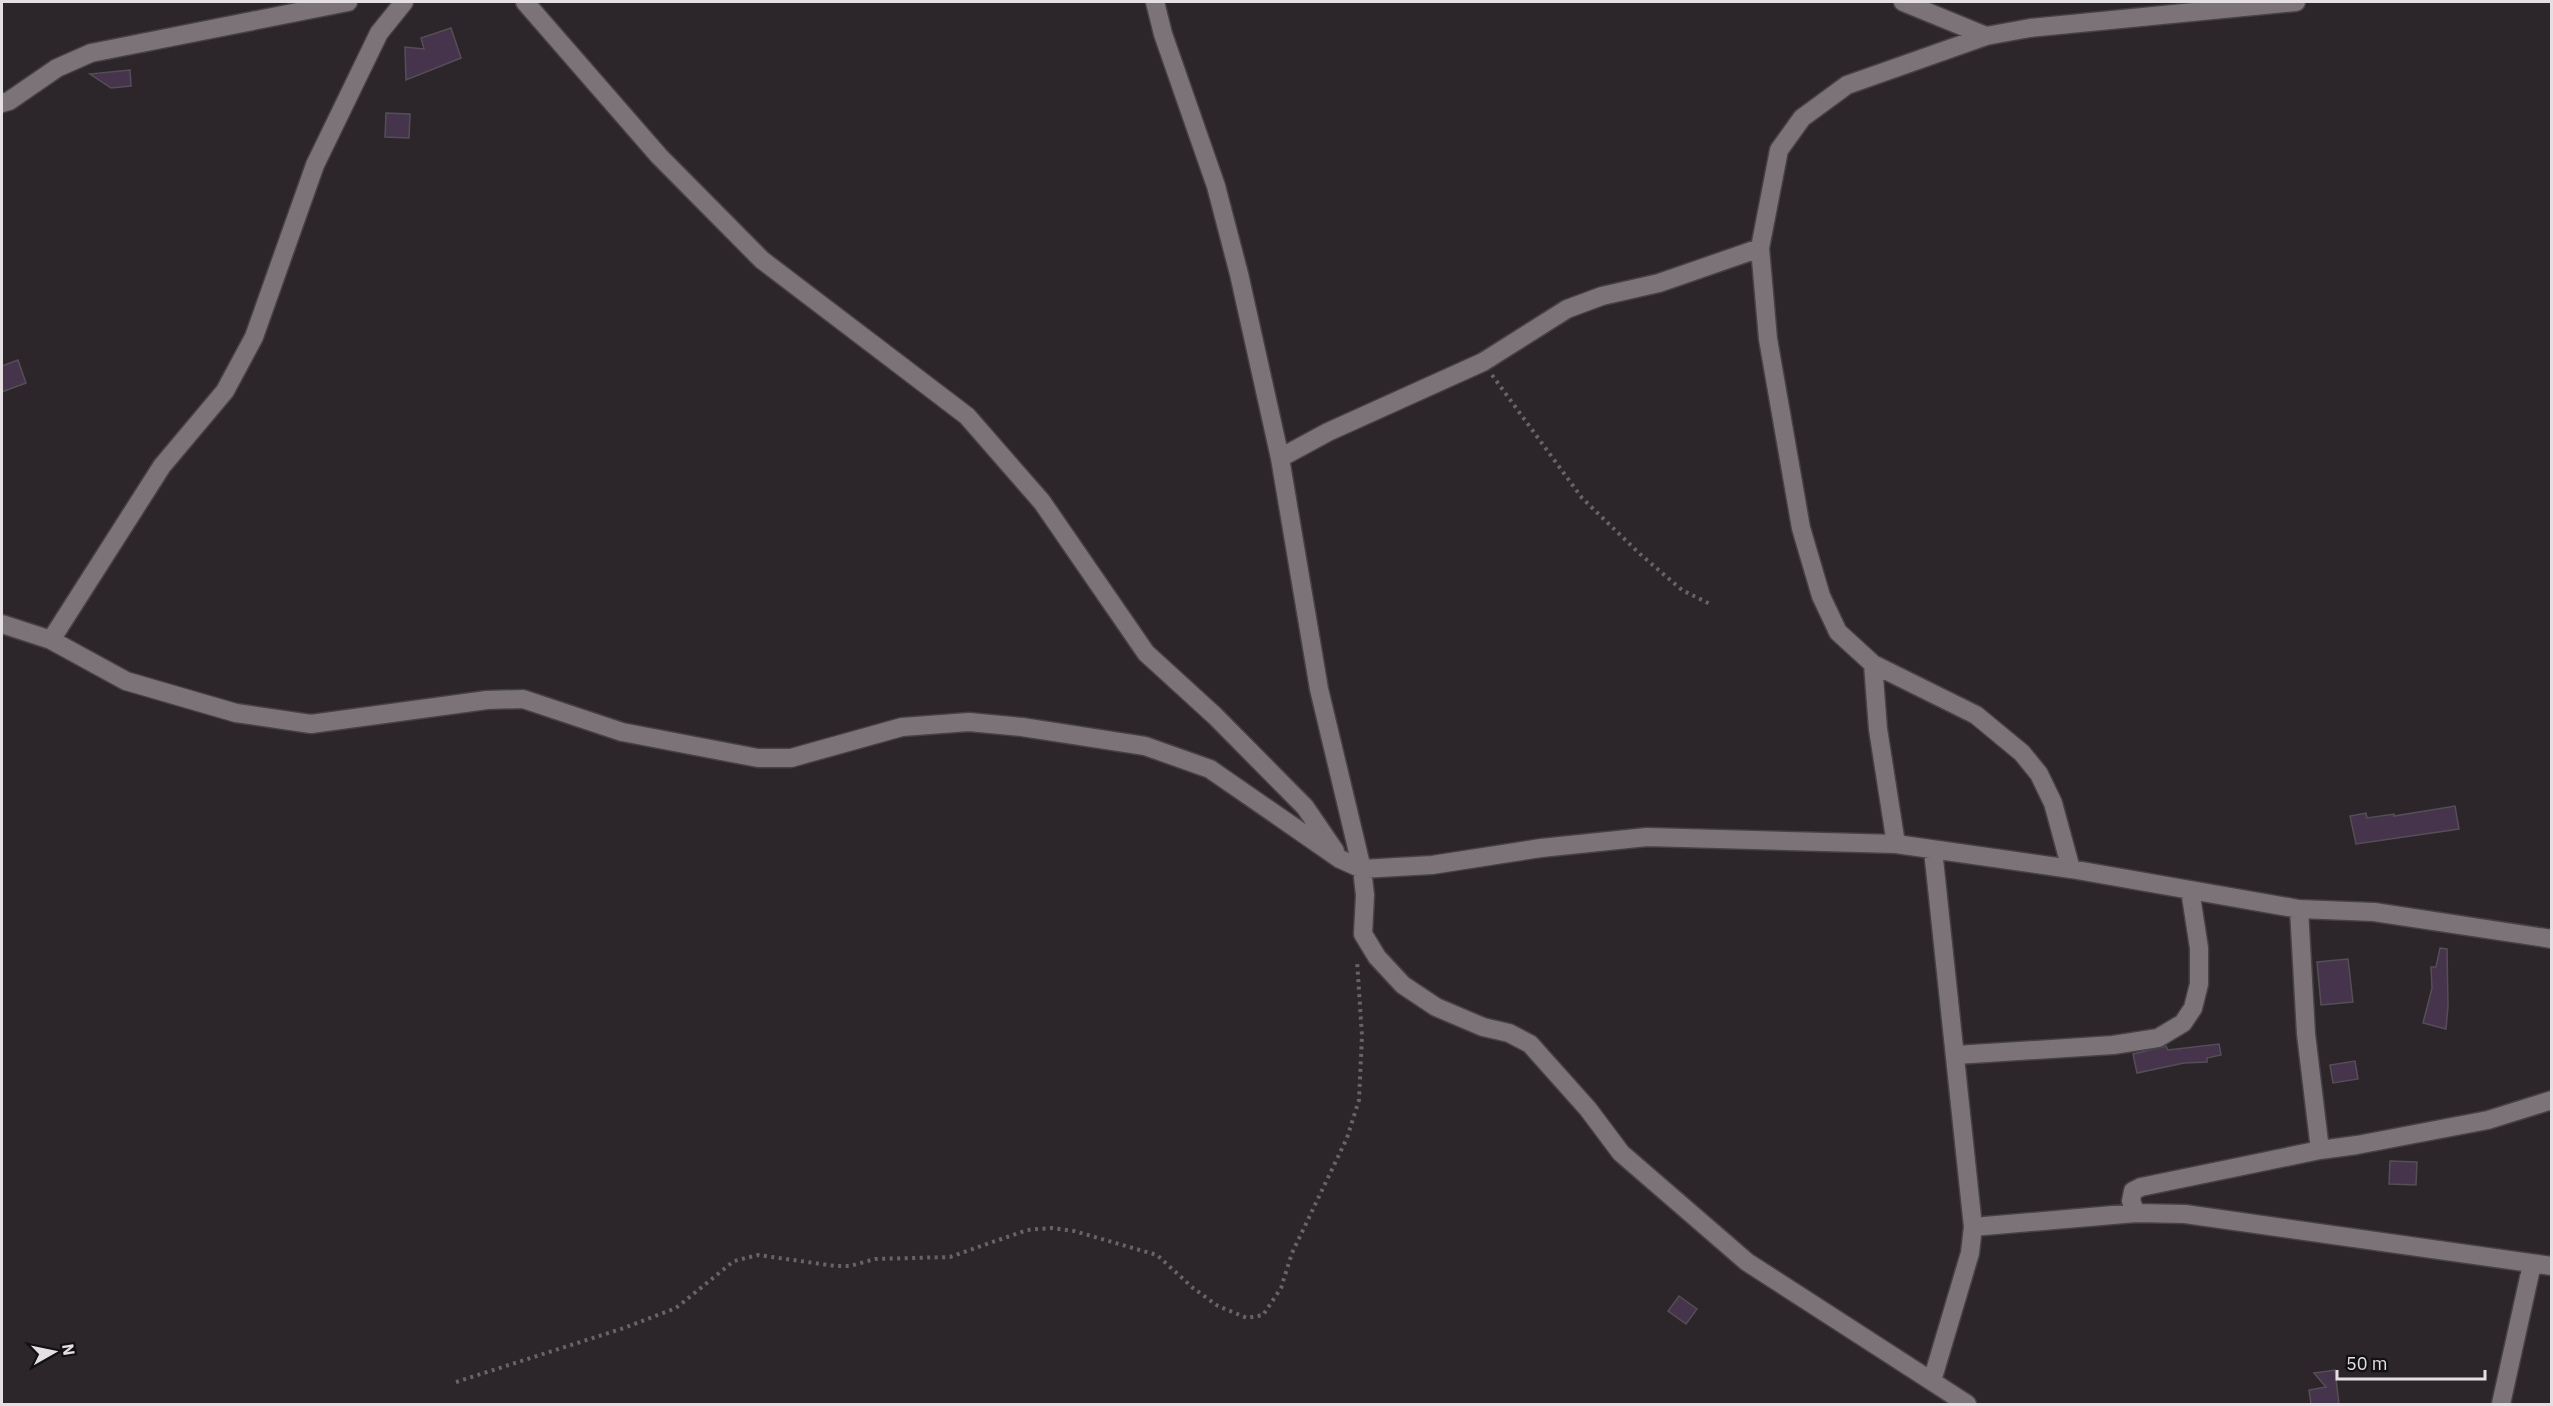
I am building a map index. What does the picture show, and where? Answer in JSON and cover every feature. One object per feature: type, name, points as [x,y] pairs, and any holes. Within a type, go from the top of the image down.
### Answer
[{"type":"street","points":[[2,103],[9,101],[57,68],[92,53],[348,2]]},
{"type":"street","points":[[51,640],[162,466],[225,391],[254,337],[315,165],[379,33],[404,2]]},
{"type":"street","points":[[525,2],[659,156],[762,260],[967,416],[1042,502],[1146,653],[1239,740],[1305,807],[1340,859]]},
{"type":"street","points":[[1155,2],[1174,69],[1216,186],[1239,274],[1280,458],[1319,689],[1362,869],[1365,895],[1363,934],[1377,957],[1402,985],[1436,1007],[1484,1027],[1509,1033],[1530,1044],[1588,1109],[1621,1153],[1747,1262],[1967,1404]]},
{"type":"street","points":[[1903,2],[1986,36]]},
{"type":"street","points":[[2071,869],[2054,803],[2039,774],[2022,753],[1976,715],[1873,664],[1838,632],[1821,596],[1801,528],[1768,339],[1761,249],[1779,150],[1802,118],[1847,85],[1986,36],[2030,28],[2296,2]]},
{"type":"street","points":[[1280,458],[1328,432],[1483,362],[1567,309],[1602,296],[1659,283],[1761,249]]},
{"type":"street","points":[[2,624],[51,640],[126,681],[236,713],[311,724],[487,700],[523,699],[622,732],[758,758],[791,758],[902,727],[969,722],[1022,727],[1144,746],[1210,769],[1340,859],[1362,869],[1432,865],[1560,845],[1647,837],[1896,844],[2071,869],[2299,909],[2374,912],[2552,939]]},
{"type":"street","points":[[1873,664],[1878,729],[1896,844]]},
{"type":"street","points":[[1932,1381],[1970,1253],[1973,1227],[1933,850]]},
{"type":"street","points":[[1956,1055],[2113,1045],[2158,1038],[2183,1023],[2193,1008],[2199,984],[2199,948],[2190,890]]},
{"type":"street","points":[[2299,909],[2306,1034],[2320,1150]]},
{"type":"street","points":[[2136,1213],[2131,1201],[2133,1191],[2140,1187],[2320,1150],[2488,1120],[2552,1100]]},
{"type":"street","points":[[1973,1227],[2136,1213],[2196,1215],[2552,1266]]},
{"type":"street","points":[[2501,1404],[2532,1264]]},
{"type":"path","points":[[1483,362],[1582,498],[1640,554],[1682,590],[1712,605]]},
{"type":"path","points":[[456,1382],[624,1328],[676,1308],[734,1261],[758,1255],[850,1266],[875,1259],[950,1257],[1027,1230],[1052,1228],[1074,1232],[1157,1255],[1193,1288],[1218,1306],[1247,1318],[1263,1316],[1281,1288],[1292,1253],[1347,1138],[1359,1100],[1362,1036],[1357,961],[1363,934]]},
{"type":"building","points":[[451,28],[461,58],[406,80],[405,47],[424,49],[421,38]]},
{"type":"building","points":[[130,70],[131,86],[111,88],[90,74]]},
{"type":"building","points":[[386,113],[410,114],[409,138],[385,137]]},
{"type":"building","points":[[18,360],[26,383],[2,392],[2,366]]},
{"type":"building","points":[[2455,806],[2459,829],[2356,844],[2350,816],[2366,813],[2367,818],[2394,814],[2394,816]]},
{"type":"building","points":[[2440,948],[2447,949],[2446,1029],[2423,1023],[2432,988],[2431,967],[2436,967]]},
{"type":"building","points":[[2348,959],[2353,1002],[2321,1005],[2317,962]]},
{"type":"building","points":[[2219,1044],[2221,1055],[2207,1058],[2207,1062],[2184,1063],[2137,1073],[2133,1054],[2166,1046],[2168,1050]]},
{"type":"building","points":[[2355,1061],[2358,1079],[2333,1083],[2330,1065]]},
{"type":"building","points":[[2390,1161],[2417,1162],[2416,1185],[2389,1184]]},
{"type":"building","points":[[1679,1296],[1697,1309],[1686,1324],[1668,1311]]},
{"type":"building","points":[[2335,1370],[2339,1404],[2311,1404],[2309,1390],[2326,1387],[2314,1373]]}]
